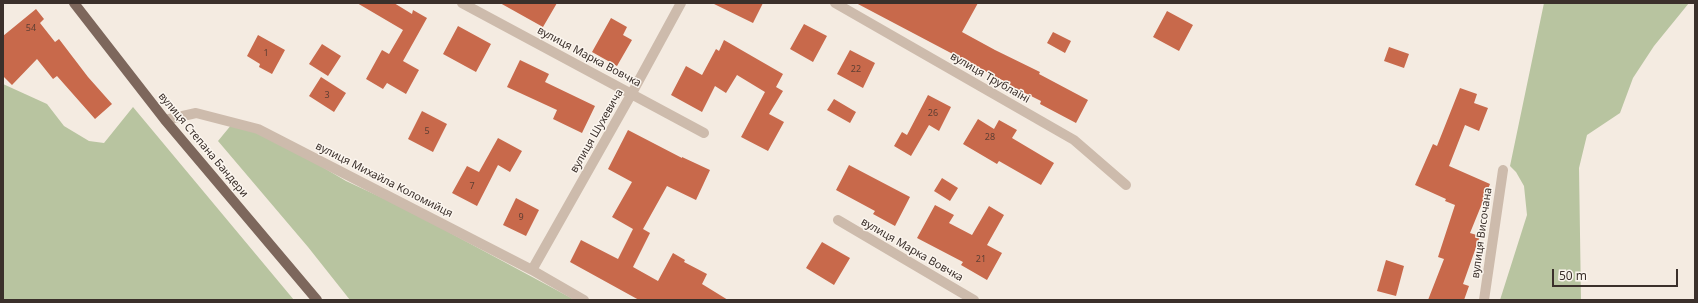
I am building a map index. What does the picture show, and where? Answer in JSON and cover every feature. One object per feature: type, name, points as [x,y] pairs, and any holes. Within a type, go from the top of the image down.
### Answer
[{"type":"main road","name":"вулиця Степана Бандери","points":[[74,3],[165,120],[317,300]]},
{"type":"street","name":"вулиця Марка Вовчка","points":[[462,3],[704,133]]},
{"type":"street","name":"вулиця Шухевича","points":[[532,270],[681,3]]},
{"type":"street","name":"вулиця Трублаїні","points":[[835,3],[1074,140],[1126,184]]},
{"type":"street","name":"вулиця Михайла Коломийця","points":[[165,120],[196,113],[258,129],[532,270],[584,300]]},
{"type":"street","name":"вулиця Височана","points":[[1484,300],[1503,170]]},
{"type":"street","name":"вулиця Марка Вовчка","points":[[838,220],[974,300]]},
{"type":"green space","points":[[1544,3],[1689,3],[1654,46],[1633,78],[1620,113],[1587,135],[1579,168],[1581,300],[1500,300],[1527,215],[1524,186],[1516,172],[1510,166]]},
{"type":"green space","points":[[3,84],[47,104],[64,126],[89,141],[104,143],[133,107],[294,300],[3,300]]},
{"type":"green space","points":[[232,124],[258,129],[346,181],[402,207],[575,300],[350,300],[308,247],[218,141]]},
{"type":"building","points":[[357,3],[394,3],[412,14],[413,10],[427,18],[403,61],[419,70],[406,94],[387,83],[383,89],[366,79],[382,50],[389,54],[403,30]]},
{"type":"building","points":[[500,3],[557,3],[543,27]]},
{"type":"building","points":[[712,3],[763,3],[753,23]]},
{"type":"building","points":[[856,3],[978,3],[962,32],[1040,72],[1039,74],[1088,100],[1076,123],[1040,104],[1041,101]]},
{"type":"building","points":[[36,9],[44,19],[40,23],[55,42],[59,39],[88,77],[112,104],[95,119],[57,76],[53,79],[37,59],[12,85],[3,76],[3,36]]},
{"type":"building","points":[[1167,11],[1193,25],[1179,51],[1153,37]]},
{"type":"building","points":[[611,18],[627,27],[623,35],[632,40],[617,66],[592,52]]},
{"type":"building","points":[[804,24],[827,36],[813,62],[790,49]]},
{"type":"building","points":[[458,26],[491,44],[476,72],[443,54]]},
{"type":"building","points":[[1053,32],[1071,41],[1065,53],[1047,43]]},
{"type":"building","points":[[258,35],[285,50],[272,74],[259,67],[260,64],[247,56]]},
{"type":"building","points":[[724,40],[783,74],[776,87],[783,91],[769,114],[784,122],[768,151],[741,137],[765,92],[737,75],[726,93],[715,86],[702,112],[671,95],[686,66],[702,75],[716,49],[719,51]]},
{"type":"building","points":[[322,44],[341,56],[328,76],[309,64]]},
{"type":"building","points":[[1389,47],[1409,54],[1404,68],[1384,61]]},
{"type":"building","points":[[850,50],[875,63],[863,88],[837,74]]},
{"type":"building","points":[[520,60],[549,74],[545,82],[595,106],[582,133],[553,119],[557,110],[507,87]]},
{"type":"building","points":[[321,77],[346,93],[334,112],[309,96]]},
{"type":"building","points":[[1460,88],[1477,94],[1474,103],[1488,108],[1479,131],[1465,125],[1449,166],[1490,184],[1470,233],[1480,236],[1463,284],[1469,286],[1464,300],[1428,300],[1444,259],[1438,257],[1455,205],[1445,201],[1446,199],[1415,185],[1433,144],[1437,146]]},
{"type":"building","points":[[928,95],[951,107],[939,131],[929,125],[911,156],[894,146],[902,132],[907,135]]},
{"type":"building","points":[[834,99],[856,112],[850,123],[827,110]]},
{"type":"building","points":[[422,111],[447,124],[433,152],[408,139]]},
{"type":"building","points":[[978,119],[994,129],[999,120],[1017,130],[1012,138],[1054,163],[1041,185],[999,161],[997,164],[963,144]]},
{"type":"building","points":[[628,130],[682,158],[710,170],[696,200],[667,186],[643,229],[650,233],[633,267],[658,281],[673,253],[685,260],[684,262],[707,274],[702,284],[728,300],[639,300],[570,262],[581,240],[618,259],[633,229],[612,217],[632,182],[608,169]]},
{"type":"building","points":[[498,138],[522,151],[510,172],[498,165],[477,206],[452,193],[467,166],[479,172]]},
{"type":"building","points":[[849,165],[910,197],[895,226],[873,214],[875,211],[836,190]]},
{"type":"building","points":[[942,178],[958,188],[950,201],[934,191]]},
{"type":"building","points":[[516,198],[539,210],[526,236],[503,225]]},
{"type":"building","points":[[935,205],[954,215],[949,223],[972,235],[989,206],[1004,215],[987,245],[1002,253],[987,280],[961,265],[963,262],[917,238]]},
{"type":"building","points":[[822,242],[850,258],[834,285],[806,268]]},
{"type":"building","points":[[1386,260],[1404,266],[1396,296],[1377,291]]}]
